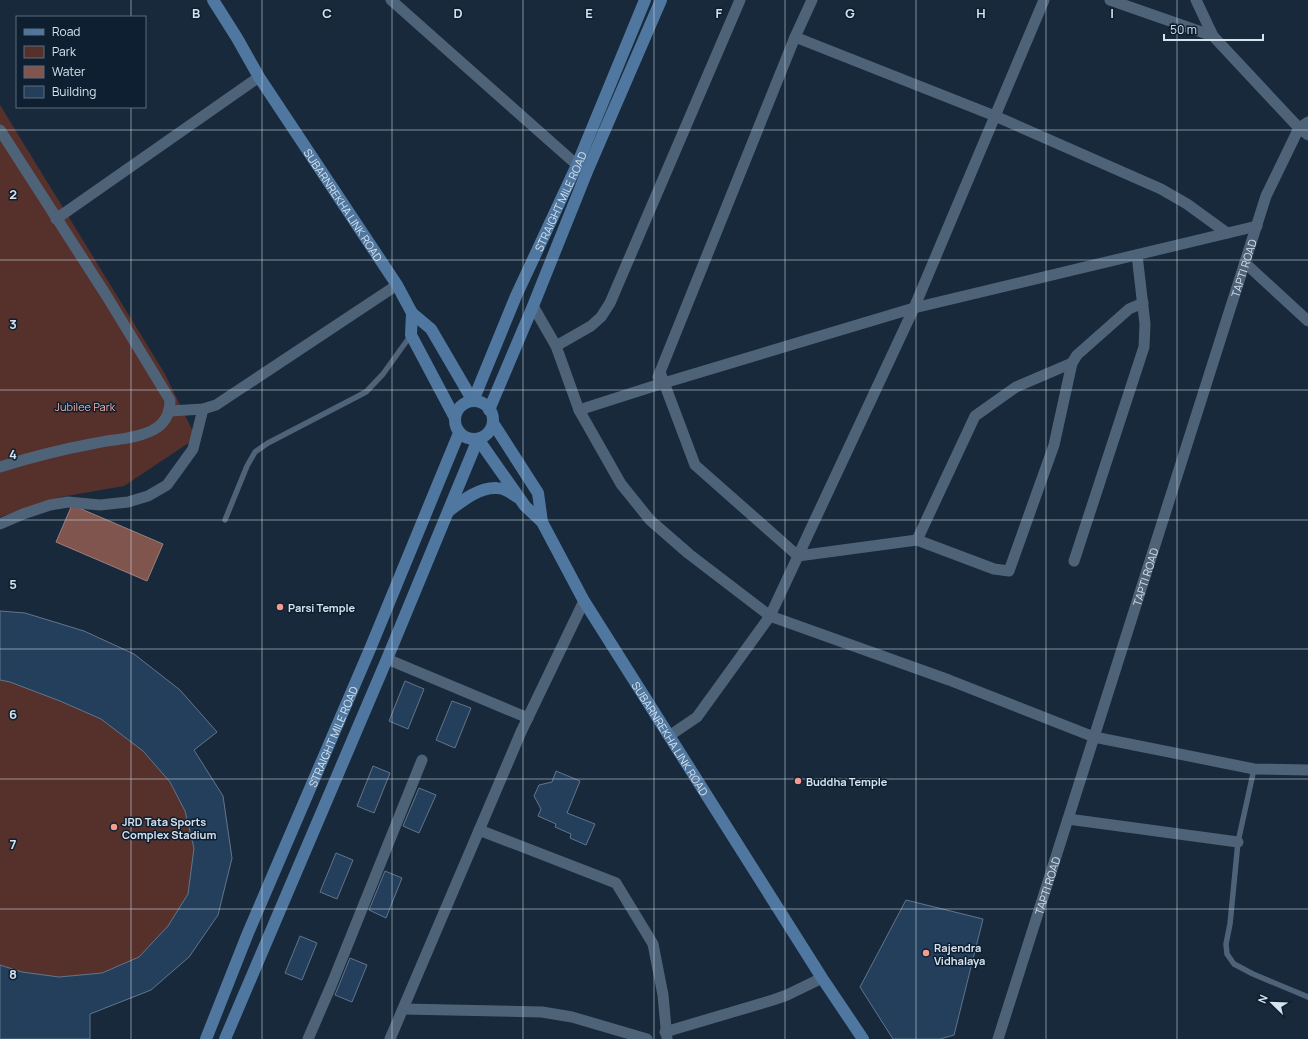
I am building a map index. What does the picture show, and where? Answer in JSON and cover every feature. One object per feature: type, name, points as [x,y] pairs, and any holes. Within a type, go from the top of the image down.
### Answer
[{"type":"street","name":"SUBARNREKHA LINK ROAD","points":[[213,0],[259,77],[396,285],[412,313]]},
{"type":"street","points":[[391,0],[577,165]]},
{"type":"street","name":"STRAIGHT MILE ROAD","points":[[473,401],[516,296],[577,165],[645,0]]},
{"type":"street","name":"STRAIGHT MILE ROAD","points":[[489,410],[499,390],[534,306],[588,169],[661,0]]},
{"type":"street","points":[[556,346],[591,326],[601,317],[610,303],[740,0]]},
{"type":"street","points":[[654,386],[795,37],[812,0]]},
{"type":"street","points":[[669,736],[696,718],[770,616],[914,308],[1044,0]]},
{"type":"street","points":[[1110,0],[1213,36]]},
{"type":"street","points":[[1196,0],[1213,36],[1303,125],[1308,136]]},
{"type":"street","points":[[795,37],[995,116],[1161,189],[1187,204],[1227,234]]},
{"type":"street","points":[[56,219],[259,77]]},
{"type":"street","name":"TAPTI ROAD","points":[[998,1039],[1266,196],[1303,125]]},
{"type":"street","points":[[0,130],[56,219],[106,294],[170,400],[170,411],[166,420],[154,430],[138,436],[95,443],[0,467]]},
{"type":"street","points":[[579,410],[665,382],[914,308],[1257,226]]},
{"type":"street","points":[[1074,560],[1144,347],[1145,324],[1137,255]]},
{"type":"street","points":[[1245,263],[1308,321]]},
{"type":"street","points":[[170,411],[204,409],[216,405],[396,285]]},
{"type":"street","points":[[660,372],[695,465],[798,556],[917,540],[994,569],[1009,571],[1054,445],[1072,362],[1077,355],[1129,310],[1143,303]]},
{"type":"street","points":[[534,306],[556,346],[579,410],[621,484],[650,520],[689,554],[770,616],[949,680],[1094,737],[1254,769],[1308,770]]},
{"type":"street","points":[[412,313],[431,329],[473,401]]},
{"type":"street","points":[[412,313],[411,335],[455,418]]},
{"type":"street","points":[[917,540],[975,416],[1016,387],[1072,362]]},
{"type":"street","points":[[478,439],[469,439],[459,433],[456,428],[455,418],[457,410],[462,405],[473,401],[482,403],[489,410],[493,418],[493,423],[538,493],[542,522]]},
{"type":"street","points":[[0,524],[50,504],[68,502],[100,505],[128,502],[148,496],[167,485],[193,449],[204,409]]},
{"type":"street","name":"STRAIGHT MILE ROAD","points":[[225,1039],[387,659],[478,439],[485,436],[489,432],[493,423]]},
{"type":"street","name":"STRAIGHT MILE ROAD","points":[[206,1039],[248,933],[370,649],[459,433]]},
{"type":"street","name":"SUBARNREKHA LINK ROAD","points":[[478,439],[525,506],[542,522],[584,601],[822,978],[863,1039]]},
{"type":"street","points":[[448,511],[469,496],[485,489],[497,488],[507,490],[520,499]]},
{"type":"street","points":[[390,1039],[528,718],[584,601]]},
{"type":"street","points":[[387,659],[528,718]]},
{"type":"street","points":[[308,1039],[331,986],[422,760]]},
{"type":"street","points":[[1068,819],[1238,842]]},
{"type":"street","points":[[479,830],[616,883],[653,944],[663,995],[666,1035],[787,995],[822,978]]},
{"type":"street","points":[[403,1008],[542,1012],[572,1017],[648,1039]]},
{"type":"lane","points":[[225,520],[246,466],[255,452],[268,443],[366,392],[383,374],[411,335]]},
{"type":"lane","points":[[1254,769],[1238,842],[1230,924],[1226,944],[1227,954],[1234,964],[1252,974],[1308,997]]},
{"type":"green space","name":"Jubilee Park","points":[[0,105],[165,374],[196,438],[124,486],[61,497],[0,517]]},
{"type":"green space","name":"JRD Tata Sports Complex Stadium","points":[[0,611],[25,613],[84,631],[134,654],[180,690],[217,732],[194,750],[223,796],[232,858],[218,915],[189,957],[151,990],[90,1014],[0,1039]]},
{"type":"water","points":[[72,505],[163,544],[147,581],[56,542]]},
{"type":"building","points":[[0,611],[25,613],[84,631],[134,654],[180,690],[217,732],[194,750],[223,796],[232,858],[218,915],[189,957],[151,990],[90,1014],[90,1039],[0,1039],[0,965],[22,972],[59,977],[102,973],[139,957],[168,926],[188,894],[194,848],[185,811],[170,782],[143,751],[101,719],[60,701],[10,682],[0,680]]},
{"type":"building","points":[[405,681],[424,689],[408,729],[389,721]]},
{"type":"building","points":[[452,701],[471,708],[455,748],[436,740]]},
{"type":"building","points":[[373,766],[390,773],[374,813],[357,806]]},
{"type":"building","points":[[556,771],[580,781],[567,813],[595,824],[586,845],[570,838],[571,834],[555,827],[556,824],[538,816],[541,809],[534,796],[539,785],[552,782]]},
{"type":"building","points":[[419,788],[436,795],[419,833],[403,826]]},
{"type":"building","points":[[336,853],[353,860],[337,899],[320,892]]},
{"type":"building","points":[[385,871],[402,878],[386,918],[369,910]]},
{"type":"building","name":"Rajendra Vidhalaya","points":[[906,900],[983,919],[954,1035],[940,1039],[893,1039],[860,987]]},
{"type":"building","points":[[300,936],[317,943],[302,980],[285,973]]},
{"type":"building","points":[[350,958],[367,965],[352,1002],[335,995]]},
{"type":"place","name":"Parsi Temple","points":[[280,607]]},
{"type":"place","name":"Buddha Temple","points":[[798,781]]},
{"type":"place","name":"JRD Tata Sports Complex Stadium","points":[[114,827]]},
{"type":"place","name":"Rajendra Vidhalaya","points":[[926,953]]}]
